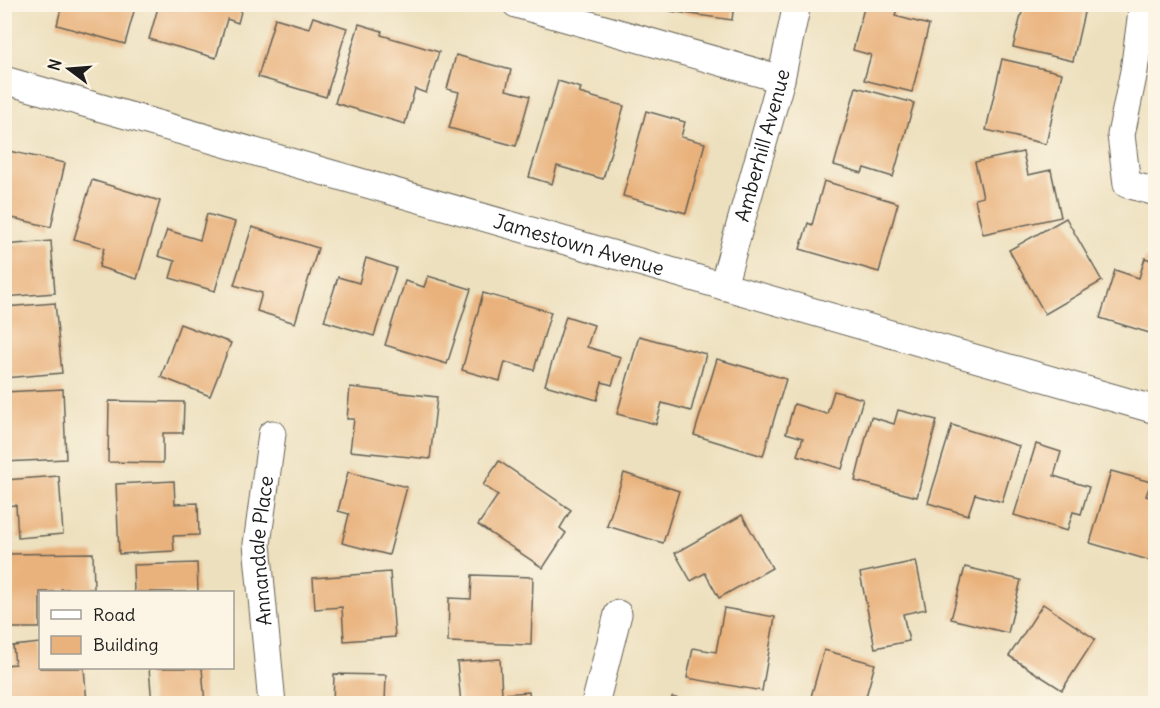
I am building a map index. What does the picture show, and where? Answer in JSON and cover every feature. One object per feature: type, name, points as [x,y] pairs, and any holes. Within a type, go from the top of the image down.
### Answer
[{"type":"street","points":[[516,4],[781,79]]},
{"type":"street","name":"Amberhill Avenue","points":[[723,286],[781,79],[797,4]]},
{"type":"street","points":[[1143,4],[1134,71],[1121,135],[1127,184],[1155,192]]},
{"type":"street","name":"Jamestown Avenue","points":[[4,80],[1155,410]]},
{"type":"street","name":"Annandale Place","points":[[272,434],[257,544],[272,704]]},
{"type":"street","points":[[595,704],[618,614]]},
{"type":"building","points":[[62,4],[136,4],[125,44],[57,25]]},
{"type":"building","points":[[159,4],[179,4],[178,8],[187,11],[189,4],[243,4],[238,23],[227,19],[216,58],[149,39]]},
{"type":"building","points":[[671,4],[734,4],[732,20],[670,11]]},
{"type":"building","points":[[865,4],[898,4],[895,16],[929,25],[912,92],[864,80],[871,55],[853,50]]},
{"type":"building","points":[[1024,4],[1086,4],[1073,61],[1013,47]]},
{"type":"building","points":[[313,17],[347,28],[326,97],[258,77],[275,18],[309,28]]},
{"type":"building","points":[[359,24],[382,31],[381,35],[439,52],[426,93],[415,89],[405,124],[335,103]]},
{"type":"building","points":[[456,55],[511,70],[506,90],[530,96],[516,146],[449,128],[459,92],[447,89]]},
{"type":"building","points":[[1002,59],[1062,73],[1046,144],[986,130]]},
{"type":"building","points":[[558,81],[581,88],[579,93],[624,106],[603,179],[557,166],[552,184],[529,177]]},
{"type":"building","points":[[856,87],[914,103],[893,177],[864,168],[862,173],[834,165]]},
{"type":"building","points":[[646,111],[685,122],[681,137],[705,143],[686,213],[623,196]]},
{"type":"building","points":[[4,150],[65,163],[51,227],[4,216]]},
{"type":"building","points":[[1023,152],[1028,175],[1051,170],[1061,217],[983,234],[975,199],[983,197],[975,162]]},
{"type":"building","points":[[92,180],[160,201],[137,279],[99,267],[104,248],[74,239]]},
{"type":"building","points":[[824,181],[898,203],[879,272],[800,249],[808,223],[812,225]]},
{"type":"building","points":[[207,214],[235,222],[215,291],[170,278],[175,261],[158,256],[167,230],[200,240]]},
{"type":"building","points":[[1066,218],[1102,281],[1045,314],[1009,250]]},
{"type":"building","points":[[252,227],[318,248],[295,323],[257,311],[262,293],[234,285]]},
{"type":"building","points":[[51,241],[55,293],[4,297],[4,245]]},
{"type":"building","points":[[366,258],[396,268],[374,336],[324,321],[338,277],[359,283]]},
{"type":"building","points":[[1145,258],[1156,262],[1156,335],[1100,318],[1115,270],[1139,278]]},
{"type":"building","points":[[428,276],[471,289],[447,364],[385,345],[405,281],[424,287]]},
{"type":"building","points":[[483,293],[551,312],[534,370],[505,362],[500,381],[462,370]]},
{"type":"building","points":[[55,303],[62,373],[4,378],[4,307]]},
{"type":"building","points":[[566,316],[594,325],[587,347],[621,357],[612,385],[602,382],[597,400],[545,385]]},
{"type":"building","points":[[180,324],[231,343],[210,396],[161,377]]},
{"type":"building","points":[[639,336],[706,354],[691,411],[662,403],[656,424],[617,414]]},
{"type":"building","points":[[717,359],[786,379],[763,456],[694,435]]},
{"type":"building","points":[[350,387],[437,397],[430,459],[350,451],[354,419],[347,419]]},
{"type":"building","points":[[63,389],[66,459],[4,462],[4,392]]},
{"type":"building","points":[[834,391],[863,399],[842,469],[797,455],[803,438],[786,433],[794,404],[827,414]]},
{"type":"building","points":[[109,401],[184,402],[183,433],[163,433],[163,463],[108,462]]},
{"type":"building","points":[[898,410],[937,420],[917,497],[855,481],[871,417],[894,424]]},
{"type":"building","points":[[952,425],[1019,446],[1002,502],[975,494],[968,515],[928,503]]},
{"type":"building","points":[[1036,444],[1061,452],[1054,476],[1089,487],[1081,514],[1073,512],[1067,531],[1014,515]]},
{"type":"building","points":[[499,461],[571,510],[560,528],[566,533],[543,568],[478,525],[498,495],[483,485]]},
{"type":"building","points":[[1111,471],[1151,482],[1146,496],[1156,499],[1156,550],[1152,561],[1090,543]]},
{"type":"building","points":[[348,472],[407,487],[389,555],[342,543],[349,514],[338,511]]},
{"type":"building","points":[[624,473],[679,491],[663,543],[607,526]]},
{"type":"building","points":[[59,476],[63,534],[18,538],[16,505],[4,506],[4,480]]},
{"type":"building","points":[[174,481],[175,504],[198,503],[199,535],[173,536],[174,551],[119,554],[116,484]]},
{"type":"building","points":[[742,515],[772,568],[719,598],[705,573],[691,581],[675,553]]},
{"type":"building","points":[[93,553],[94,589],[39,591],[39,628],[4,628],[4,554]]},
{"type":"building","points":[[916,561],[926,609],[903,614],[909,641],[875,648],[860,573]]},
{"type":"building","points":[[197,563],[198,591],[134,591],[133,565]]},
{"type":"building","points":[[965,567],[1021,580],[1008,633],[951,619]]},
{"type":"building","points":[[390,572],[395,637],[344,641],[342,607],[315,609],[313,578]]},
{"type":"building","points":[[472,575],[533,577],[531,645],[448,642],[449,598],[471,599]]},
{"type":"building","points":[[1043,604],[1095,639],[1062,690],[1009,656]]},
{"type":"building","points":[[724,608],[775,617],[762,691],[687,678],[693,648],[716,652]]},
{"type":"building","points":[[39,643],[39,669],[84,669],[87,703],[7,704],[4,665],[15,664],[13,646]]},
{"type":"building","points":[[824,650],[875,664],[864,704],[809,704]]},
{"type":"building","points":[[500,659],[502,694],[529,692],[530,704],[461,704],[457,662]]},
{"type":"building","points":[[149,669],[202,669],[205,704],[152,704]]},
{"type":"building","points":[[334,674],[386,675],[385,704],[333,704]]},
{"type":"building","points":[[672,697],[695,703],[695,704],[670,704]]}]
